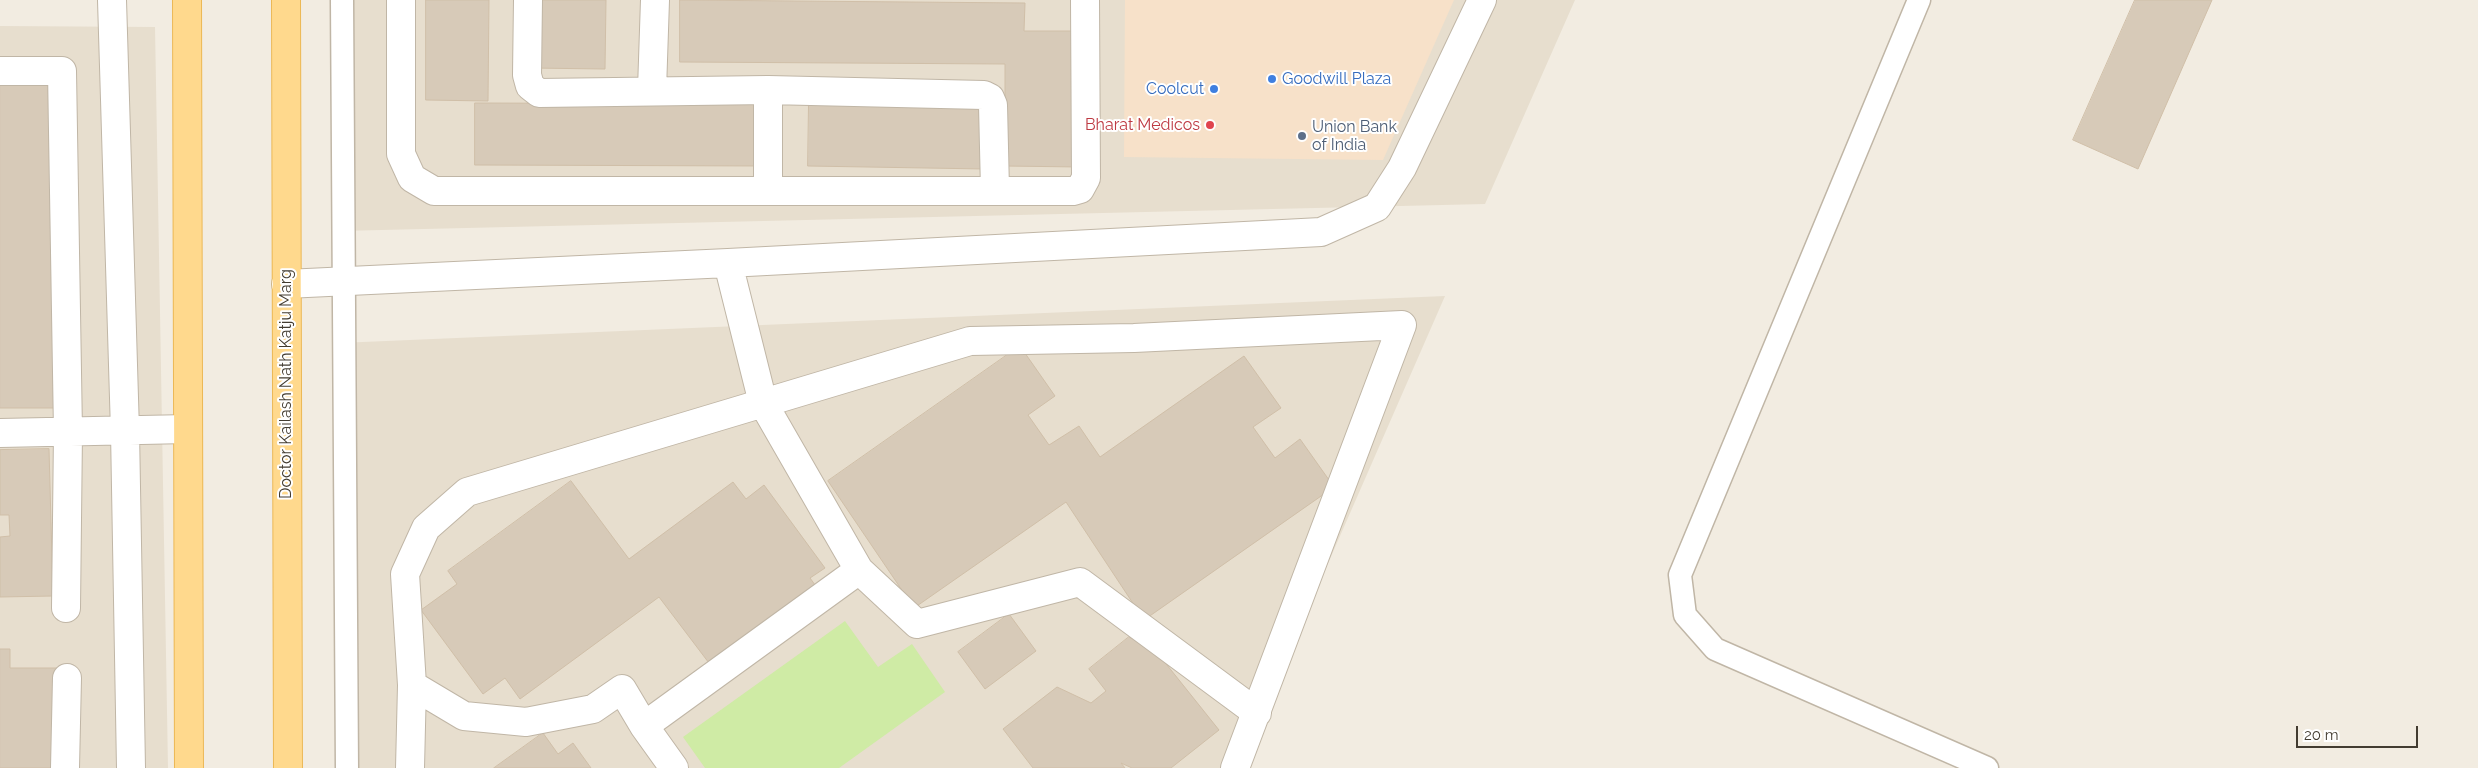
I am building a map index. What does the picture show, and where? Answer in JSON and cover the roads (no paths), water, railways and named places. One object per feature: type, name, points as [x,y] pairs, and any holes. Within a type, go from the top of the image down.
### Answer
[{"type":"main road","points":[[187,0],[189,768]]},
{"type":"main road","name":"Doctor Kailash Nath Katju Marg","points":[[286,0],[288,768]]},
{"type":"street","points":[[112,0],[126,431],[131,768]]},
{"type":"street","points":[[401,0],[401,154],[412,178],[434,191],[1073,191],[1080,189],[1086,178],[1085,0]]},
{"type":"street","points":[[528,0],[527,75],[530,86],[539,93],[652,90],[768,90],[984,96],[990,98],[993,105],[995,190]]},
{"type":"street","points":[[652,90],[655,0]]},
{"type":"street","points":[[286,284],[728,264],[1321,232],[1377,207],[1402,168],[1482,0]]},
{"type":"street","points":[[0,71],[62,71],[68,432],[66,608]]},
{"type":"street","points":[[768,90],[768,191]]},
{"type":"street","points":[[728,264],[763,403],[859,570],[917,624],[1080,582],[1257,713]]},
{"type":"street","points":[[410,768],[412,685],[405,574],[426,528],[467,492],[970,341],[1134,338],[1402,325],[1235,768]]},
{"type":"street","points":[[0,434],[188,429]]},
{"type":"street","points":[[644,726],[859,570]]},
{"type":"street","points":[[65,768],[67,678]]},
{"type":"street","points":[[412,685],[464,716],[526,722],[593,709],[622,689],[644,726],[674,768]]},
{"type":"lane","points":[[342,0],[346,768]]},
{"type":"lane","points":[[1919,0],[1680,575],[1685,615],[1715,649],[1987,768]]},
{"type":"place","name":"Goodwill Plaza","points":[[1272,79]]},
{"type":"place","name":"Coolcut","points":[[1214,89]]},
{"type":"place","name":"Bharat Medicos","points":[[1210,125]]},
{"type":"place","name":"Union Bank of India","points":[[1302,136]]}]
